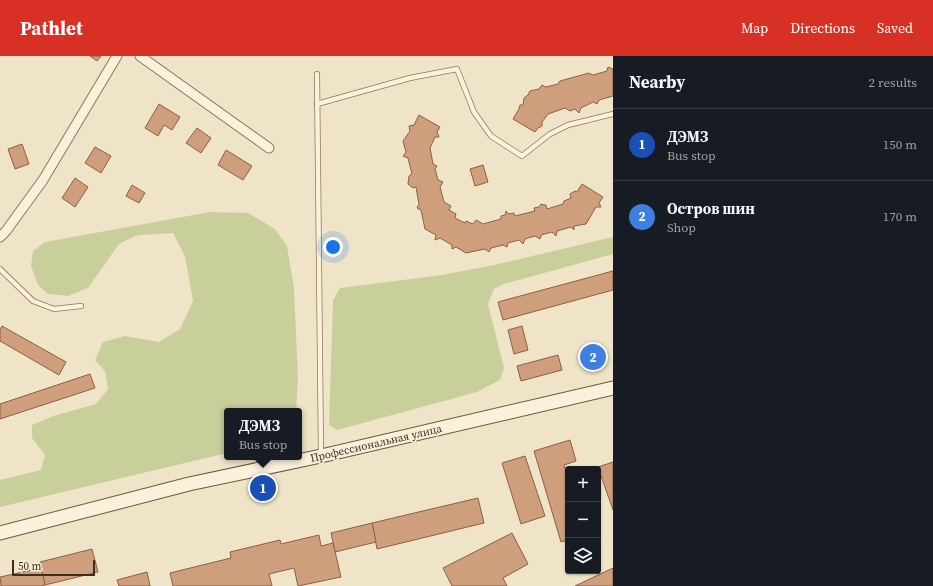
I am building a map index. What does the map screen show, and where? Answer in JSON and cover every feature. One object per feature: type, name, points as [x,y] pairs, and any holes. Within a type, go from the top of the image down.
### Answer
[{"type":"main road","name":"Профессиональная улица","points":[[0,533],[189,484],[321,456],[613,388]]},
{"type":"street","points":[[0,237],[43,180],[117,56]]},
{"type":"street","points":[[140,56],[269,148]]},
{"type":"lane","points":[[317,104],[410,78],[457,69],[474,112],[491,136],[522,156],[550,134],[568,124],[613,114]]},
{"type":"lane","points":[[317,74],[321,456]]},
{"type":"lane","points":[[0,269],[33,301],[54,309],[81,306]]},
{"type":"green space","points":[[210,212],[248,213],[275,229],[287,246],[294,289],[298,377],[296,408],[224,408],[224,454],[0,507],[0,480],[41,470],[45,455],[32,438],[32,425],[53,416],[96,404],[108,389],[105,371],[95,360],[103,342],[125,336],[159,342],[180,329],[193,301],[185,256],[173,233],[139,235],[119,244],[88,288],[68,296],[48,294],[38,285],[31,266],[33,251],[45,242]]},
{"type":"green space","points":[[613,237],[613,254],[504,284],[494,289],[488,304],[504,368],[500,380],[477,392],[337,430],[329,425],[333,300],[340,288],[442,275],[494,265]]},
{"type":"building","points":[[90,56],[101,56],[97,61]]},
{"type":"building","points":[[608,67],[613,69],[613,96],[599,100],[597,104],[593,102],[581,108],[579,113],[575,109],[570,111],[565,108],[548,114],[542,122],[542,126],[535,132],[513,119],[520,105],[523,105],[524,98],[530,91],[539,89],[542,85],[546,87],[558,84],[560,81],[589,73],[593,75],[607,71]]},
{"type":"building","points":[[159,104],[180,117],[172,130],[164,125],[158,136],[145,128]]},
{"type":"building","points":[[419,115],[440,127],[437,132],[439,137],[435,137],[430,148],[433,164],[437,166],[435,169],[438,180],[443,182],[440,187],[444,202],[451,206],[449,210],[456,214],[455,218],[465,223],[466,221],[473,224],[476,220],[483,224],[501,219],[501,216],[505,215],[506,211],[509,214],[514,213],[515,216],[535,211],[534,208],[539,207],[541,204],[546,205],[547,209],[563,204],[564,201],[571,198],[570,194],[575,191],[577,192],[582,184],[603,197],[599,203],[601,207],[596,207],[586,224],[574,226],[574,230],[571,227],[557,231],[556,236],[552,232],[541,235],[540,239],[535,236],[525,239],[523,244],[519,240],[508,243],[507,247],[503,245],[491,248],[489,252],[485,249],[466,253],[456,247],[452,249],[452,245],[440,238],[435,240],[436,235],[425,229],[421,210],[417,208],[419,204],[416,187],[413,188],[408,184],[409,176],[412,174],[408,158],[403,156],[406,152],[403,141],[410,131],[409,126],[414,125]]},
{"type":"building","points":[[197,128],[211,138],[201,153],[186,143]]},
{"type":"building","points":[[22,144],[29,164],[15,169],[8,149]]},
{"type":"building","points":[[95,147],[111,156],[101,173],[85,163]]},
{"type":"building","points":[[226,150],[252,166],[243,180],[218,165]]},
{"type":"building","points":[[483,165],[488,182],[475,186],[470,169]]},
{"type":"building","points":[[75,178],[88,187],[75,207],[62,198]]},
{"type":"building","points":[[132,185],[145,193],[139,203],[126,196]]},
{"type":"building","points":[[613,271],[613,290],[503,320],[498,302]]},
{"type":"building","points":[[2,326],[66,362],[59,375],[0,341],[0,330]]},
{"type":"building","points":[[522,326],[528,350],[514,354],[508,330]]},
{"type":"building","points":[[558,355],[562,370],[521,381],[517,366]]},
{"type":"building","points":[[90,374],[95,388],[0,419],[0,404]]},
{"type":"building","points":[[570,440],[576,461],[564,465],[565,541],[561,542],[534,451]]},
{"type":"building","points":[[525,456],[545,516],[521,524],[502,463]]},
{"type":"building","points":[[613,462],[613,510],[601,476],[601,466]]},
{"type":"building","points":[[478,498],[484,523],[377,549],[372,523]]},
{"type":"building","points":[[372,523],[376,542],[335,552],[331,533]]},
{"type":"building","points":[[512,533],[528,564],[503,578],[507,586],[452,586],[443,568]]},
{"type":"building","points":[[319,535],[321,546],[333,543],[341,577],[298,586],[294,568],[269,574],[272,586],[173,586],[170,573],[231,558],[230,552],[280,540],[281,544]]},
{"type":"building","points":[[92,549],[98,572],[45,585],[40,562]]},
{"type":"building","points":[[41,568],[45,585],[1,586],[0,577]]},
{"type":"building","points":[[613,568],[613,586],[575,586],[601,574]]},
{"type":"building","points":[[147,572],[150,586],[119,586],[117,580]]},
{"type":"place","name":"Остров шин","points":[[593,357]]},
{"type":"place","name":"ДЭМЗ","points":[[263,488]]}]
